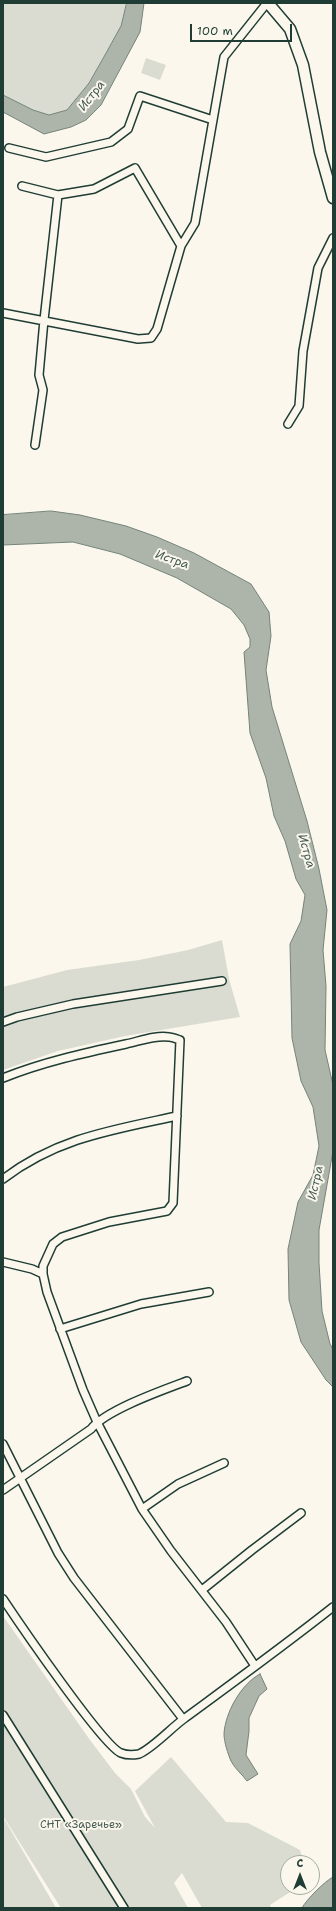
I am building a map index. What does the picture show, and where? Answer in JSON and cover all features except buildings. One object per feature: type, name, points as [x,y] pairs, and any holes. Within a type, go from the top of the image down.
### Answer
[{"type":"street","points":[[3,313],[138,339],[151,338],[157,329],[181,246],[195,223],[224,58],[268,3],[290,29],[303,65],[320,152],[333,195]]},
{"type":"street","points":[[9,148],[46,157],[111,142],[128,129],[140,96],[213,120]]},
{"type":"street","points":[[22,186],[58,195],[94,189],[135,168],[181,246]]},
{"type":"street","points":[[35,445],[43,390],[39,375],[58,195]]},
{"type":"street","points":[[288,424],[299,406],[303,351],[317,275],[333,238]]},
{"type":"street","points":[[3,1022],[16,1017],[73,1004],[222,980]]},
{"type":"street","points":[[3,1078],[31,1067],[65,1057],[158,1037],[169,1037],[180,1040],[173,1203],[167,1211],[109,1222],[62,1237],[53,1244],[43,1266],[43,1274],[47,1292],[60,1329],[97,1422],[142,1509],[171,1551],[202,1590],[254,1666]]},
{"type":"street","points":[[3,1179],[19,1167],[73,1140],[106,1131],[177,1116]]},
{"type":"street","points":[[3,1262],[32,1269],[43,1274]]},
{"type":"street","points":[[60,1329],[141,1304],[209,1292]]},
{"type":"street","points":[[3,1490],[91,1429],[97,1422],[140,1400],[187,1381]]},
{"type":"street","points":[[3,1444],[58,1552],[74,1578],[183,1720]]},
{"type":"street","points":[[142,1509],[178,1484],[224,1463]]},
{"type":"street","points":[[202,1590],[301,1513]]},
{"type":"street","points":[[3,1599],[76,1701],[116,1750],[122,1754],[139,1754],[333,1607]]},
{"type":"street","points":[[3,1715],[124,1908]]},
{"type":"green space","points":[[3,3],[127,3],[121,26],[105,55],[89,82],[67,110],[49,116],[3,95]]},
{"type":"green space","points":[[146,58],[166,65],[160,80],[141,73]]},
{"type":"green space","points":[[222,940],[229,979],[240,1017],[125,1036],[58,1051],[3,1070],[3,987],[67,970],[139,960],[188,950]]},
{"type":"green space","name":"СНТ «Заречье»","points":[[3,1616],[90,1740],[115,1773],[131,1789],[145,1817],[155,1828],[135,1791],[171,1757],[226,1822],[248,1823],[300,1850],[302,1855],[280,1855],[280,1895],[286,1895],[270,1905],[271,1908],[202,1908],[182,1873],[174,1883],[188,1908],[61,1908],[3,1816]]},
{"type":"green space","points":[[3,1818],[6,1822],[56,1908],[3,1908]]},
{"type":"water","name":"Истра","points":[[127,3],[144,3],[140,32],[101,105],[86,120],[71,127],[44,134],[3,112],[3,95],[33,110],[49,115],[67,110],[89,83],[105,55],[121,26]]},
{"type":"water","name":"Истра","points":[[51,511],[80,515],[126,526],[157,537],[194,553],[251,584],[269,612],[271,636],[266,670],[272,707],[307,821],[327,910],[323,950],[326,986],[325,1050],[333,1085],[333,1151],[319,1230],[319,1263],[322,1311],[330,1344],[333,1349],[333,1387],[326,1380],[301,1342],[289,1300],[288,1249],[298,1202],[313,1175],[319,1146],[313,1107],[301,1081],[292,1038],[290,944],[301,921],[305,895],[296,879],[285,841],[274,816],[266,778],[250,733],[244,652],[250,647],[250,639],[244,625],[231,609],[177,578],[120,554],[73,542],[3,545],[3,515]]},
{"type":"water","points":[[260,1674],[267,1689],[259,1696],[249,1718],[246,1755],[258,1774],[247,1781],[234,1767],[231,1761],[225,1744],[224,1734],[227,1717],[235,1700],[246,1685]]},
{"type":"water","points":[[333,1877],[333,1908],[302,1908],[312,1895],[320,1895],[320,1887]]}]
